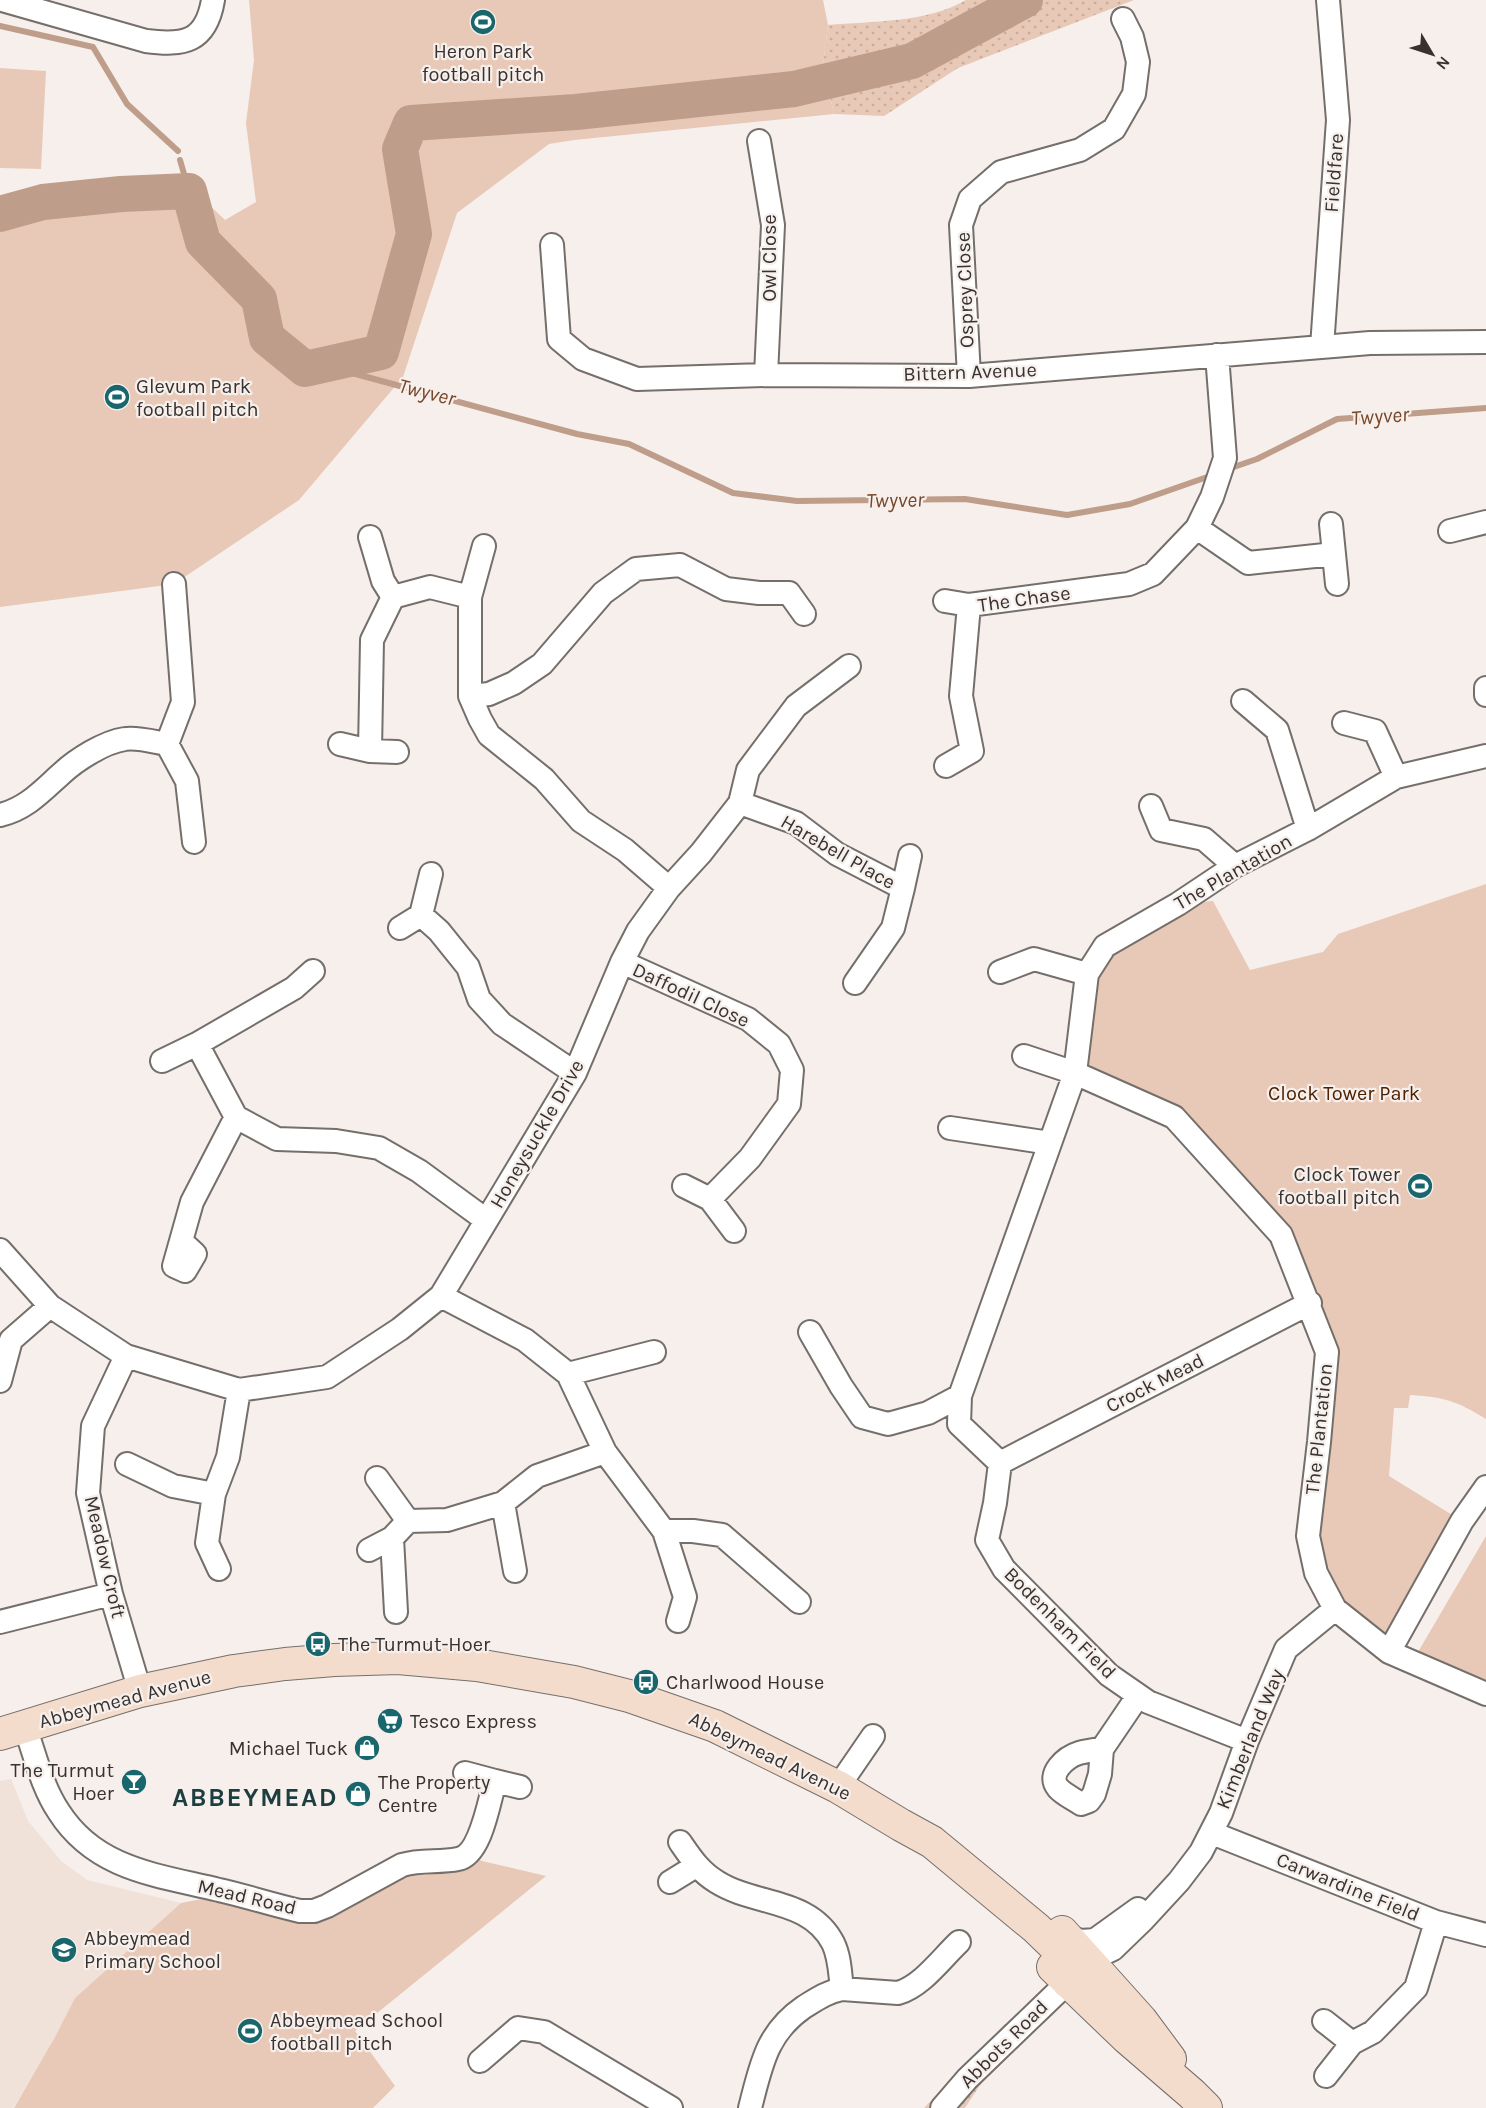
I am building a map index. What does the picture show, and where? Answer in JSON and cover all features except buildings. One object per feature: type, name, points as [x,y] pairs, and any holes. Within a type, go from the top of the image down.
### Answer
[{"type":"street","points":[[2,0],[146,40],[171,44],[193,39],[210,17],[213,0]]},
{"type":"street","name":"Fieldfare","points":[[1322,347],[1338,120],[1328,0]]},
{"type":"street","name":"Osprey Close","points":[[969,376],[961,225],[970,199],[1001,172],[1080,150],[1114,129],[1134,94],[1138,62],[1132,37],[1123,19]]},
{"type":"street","name":"Owl Close","points":[[759,141],[754,171],[773,225],[766,375]]},
{"type":"street","name":"Bittern Avenue","points":[[552,245],[559,339],[583,359],[637,379],[766,375],[969,376],[1370,343],[1486,342]]},
{"type":"street","name":"The Chase","points":[[946,766],[972,751],[961,696],[969,605],[1129,585],[1153,574],[1197,528],[1225,458],[1217,355]]},
{"type":"street","points":[[1450,531],[1486,522]]},
{"type":"street","points":[[1331,524],[1338,584]]},
{"type":"street","points":[[1197,528],[1248,562],[1334,554]]},
{"type":"street","points":[[370,537],[383,581],[393,597]]},
{"type":"street","points":[[484,546],[470,597],[470,696],[489,735],[544,779],[581,821],[625,850],[669,888]]},
{"type":"street","points":[[470,696],[489,694],[514,683],[542,664],[603,593],[636,569],[680,565],[726,589],[759,593],[789,592],[804,614]]},
{"type":"street","points":[[167,744],[183,702],[174,584]]},
{"type":"street","points":[[370,751],[372,640],[393,597],[430,587],[470,597]]},
{"type":"street","points":[[945,601],[969,605]]},
{"type":"street","name":"Honeysuckle Drive","points":[[0,1250],[50,1306],[126,1356],[239,1390],[327,1377],[400,1329],[441,1296],[575,1073],[622,962],[638,931],[669,888],[701,853],[740,803],[748,770],[796,706],[849,666]]},
{"type":"street","points":[[1486,688],[1486,695]]},
{"type":"street","points":[[1243,701],[1277,730],[1308,828]]},
{"type":"street","points":[[1344,723],[1375,731],[1396,777]]},
{"type":"street","points":[[0,815],[12,813],[38,796],[62,772],[94,750],[126,738],[167,744]]},
{"type":"street","points":[[167,744],[188,781],[194,842]]},
{"type":"street","points":[[340,744],[370,751],[397,752]]},
{"type":"street","name":"The Plantation","points":[[1000,1463],[959,1424],[960,1396],[1075,1073],[1087,974],[1105,945],[1178,904],[1235,867],[1396,777],[1486,756]]},
{"type":"street","name":"Harebell Place","points":[[740,803],[796,823],[837,854],[903,888],[893,928],[855,983]]},
{"type":"street","points":[[1151,806],[1161,830],[1204,839],[1235,867]]},
{"type":"street","points":[[903,888],[910,856]]},
{"type":"street","points":[[399,928],[422,915],[431,874]]},
{"type":"street","points":[[422,915],[439,931],[468,967],[479,999],[502,1024],[575,1073]]},
{"type":"street","points":[[1000,972],[1034,959],[1087,974]]},
{"type":"street","name":"Daffodil Close","points":[[622,962],[748,1019],[779,1044],[792,1070],[789,1104],[750,1158],[710,1199]]},
{"type":"street","points":[[162,1061],[197,1044],[294,988],[313,971]]},
{"type":"street","points":[[197,1044],[236,1117],[277,1139],[336,1141],[379,1148],[419,1171],[486,1220]]},
{"type":"street","points":[[1024,1056],[1075,1073]]},
{"type":"street","name":"The Plantation","points":[[1075,1073],[1174,1117],[1281,1235],[1310,1303],[1327,1352],[1320,1442],[1308,1536],[1316,1573],[1335,1609],[1389,1652],[1486,1694]]},
{"type":"street","points":[[174,1266],[192,1202],[236,1117]]},
{"type":"street","points":[[950,1128],[985,1123],[1050,1143]]},
{"type":"street","points":[[684,1186],[710,1199],[734,1231]]},
{"type":"street","points":[[441,1296],[525,1340],[568,1374],[605,1452],[664,1531],[685,1597],[678,1621]]},
{"type":"street","name":"Crock Mead","points":[[1000,1463],[1310,1303]]},
{"type":"street","points":[[0,1381],[11,1340],[50,1306]]},
{"type":"street","points":[[810,1332],[862,1417],[888,1424],[928,1413],[960,1396]]},
{"type":"street","points":[[568,1374],[629,1365],[654,1352]]},
{"type":"street","name":"Meadow Croft","points":[[126,1356],[93,1426],[88,1492],[111,1594],[140,1691]]},
{"type":"street","points":[[219,1569],[199,1544],[228,1457],[239,1390]]},
{"type":"street","points":[[369,1550],[392,1538],[408,1521],[447,1520],[502,1503],[537,1476],[605,1452]]},
{"type":"street","name":"Bodenham Field","points":[[1000,1463],[987,1540],[1004,1569],[1108,1676],[1138,1696],[1175,1714],[1247,1741]]},
{"type":"street","points":[[127,1464],[173,1486],[214,1494]]},
{"type":"street","points":[[377,1478],[408,1521]]},
{"type":"street","points":[[1389,1652],[1462,1521],[1486,1487]]},
{"type":"street","points":[[502,1503],[515,1571]]},
{"type":"street","points":[[664,1531],[722,1534],[799,1602]]},
{"type":"street","points":[[392,1538],[396,1612]]},
{"type":"street","points":[[0,1622],[111,1594]]},
{"type":"street","name":"Kimberland Way","points":[[1096,1962],[1179,1881],[1201,1852],[1212,1833],[1247,1741],[1286,1649],[1335,1609]]},
{"type":"street","name":"Abbeymead Avenue","points":[[12,1730],[140,1691],[234,1671],[334,1660],[398,1658],[477,1665],[574,1682],[678,1712],[715,1726],[838,1787],[901,1825],[1004,1919],[1096,1962]]},
{"type":"street","points":[[1102,1749],[1138,1696]]},
{"type":"street","name":"Mead Road","points":[[12,1730],[44,1782],[57,1811],[80,1839],[104,1856],[136,1870],[300,1911],[314,1911],[327,1906],[413,1862],[459,1859],[469,1854],[479,1837],[495,1781]]},
{"type":"street","points":[[838,1787],[873,1736]]},
{"type":"street","points":[[465,1773],[520,1787]]},
{"type":"street","name":"Abbeymead Avenue","points":[[901,1825],[938,1837],[976,1861],[1025,1898],[1096,1962],[1127,2038],[1199,2101]]},
{"type":"street","name":"Carwardine Field","points":[[1212,1833],[1436,1922],[1486,1935]]},
{"type":"street","points":[[680,1842],[696,1866],[719,1884],[757,1899],[804,1912],[816,1921],[834,1944],[842,1989]]},
{"type":"street","points":[[670,1882],[696,1866]]},
{"type":"street","points":[[1326,2076],[1352,2043],[1373,2032],[1416,1988],[1436,1922]]},
{"type":"street","points":[[750,2108],[762,2061],[782,2025],[789,2018],[821,1996],[842,1989],[898,1993],[916,1984],[959,1942]]},
{"type":"street","name":"Abbots Road","points":[[942,2108],[967,2079],[1096,1962]]},
{"type":"street","points":[[1324,2021],[1352,2043]]},
{"type":"street","points":[[480,2061],[518,2028],[543,2032],[671,2108]]},
{"type":"shaded area","name":"Abbeymead Primary School","points":[[11,1779],[28,1821],[61,1861],[87,1880],[181,1903],[75,1998],[46,2055],[13,2108],[0,2108],[0,1781]]},
{"type":"green space","points":[[249,0],[823,0],[828,25],[823,66],[834,114],[549,144],[457,213],[403,377],[299,500],[174,584],[0,607],[0,214],[43,202],[121,194],[185,182],[225,220],[256,202],[246,123],[254,60]]},
{"type":"green space","points":[[966,0],[1134,0],[958,68],[884,116],[834,114],[823,66],[828,25],[917,17],[951,8]]},
{"type":"green space","points":[[0,68],[46,71],[41,169],[0,168]]},
{"type":"green space","name":"Clock Tower Park","points":[[1486,884],[1486,1419],[1458,1404],[1432,1397],[1410,1395],[1408,1408],[1394,1408],[1389,1476],[1462,1521],[1389,1652],[1316,1573],[1327,1352],[1281,1235],[1174,1117],[1075,1073],[1087,974],[1178,904],[1213,901],[1250,970],[1323,952],[1338,934]]},
{"type":"green space","points":[[1486,1536],[1486,1680],[1418,1652]]},
{"type":"green space","points":[[469,1854],[482,1861],[546,1876],[355,2031],[395,2086],[373,2108],[14,2108],[75,1998],[181,1903],[233,1893],[286,1908],[353,1892]]},
{"type":"green space","points":[[1005,2024],[1008,2026],[937,2098],[930,2108],[924,2108]]},
{"type":"green space","points":[[1022,2039],[1024,2041],[980,2085],[965,2108],[953,2108]]},
{"type":"waterway","name":"Twyver","points":[[0,214],[43,202],[121,194],[189,191],[203,242],[259,299],[267,338],[305,369],[381,352],[414,234],[400,149],[411,123],[576,112],[794,89],[912,61],[1025,0]]},
{"type":"waterway","points":[[0,26],[93,47],[127,104],[178,151]]},
{"type":"waterway","points":[[180,160],[189,191]]},
{"type":"waterway","name":"Twyver","points":[[305,369],[352,373],[577,434],[629,444],[733,493],[797,501],[965,499],[1067,515],[1130,504],[1213,475]]},
{"type":"waterway","name":"Twyver","points":[[1228,469],[1257,459],[1337,419],[1486,408]]},
{"type":"place","name":"Heron Park football pitch","points":[[483,22]]},
{"type":"place","name":"Glevum Park football pitch","points":[[117,397]]},
{"type":"place","name":"Clock Tower football pitch","points":[[1420,1186]]},
{"type":"place","name":"The Turmut-Hoer","points":[[318,1644]]},
{"type":"place","name":"Charlwood House","points":[[646,1682]]},
{"type":"place","name":"Tesco Express","points":[[390,1721]]},
{"type":"place","name":"Michael Tuck","points":[[367,1748]]},
{"type":"place","name":"The Turmut Hoer","points":[[134,1782]]},
{"type":"place","name":"The Property Centre","points":[[358,1794]]},
{"type":"place","name":"Abbeymead Primary School","points":[[64,1950]]},
{"type":"place","name":"Abbeymead School football pitch","points":[[250,2031]]},
{"type":"district","name":"ABBEYMEAD","points":[[255,1797]]}]
